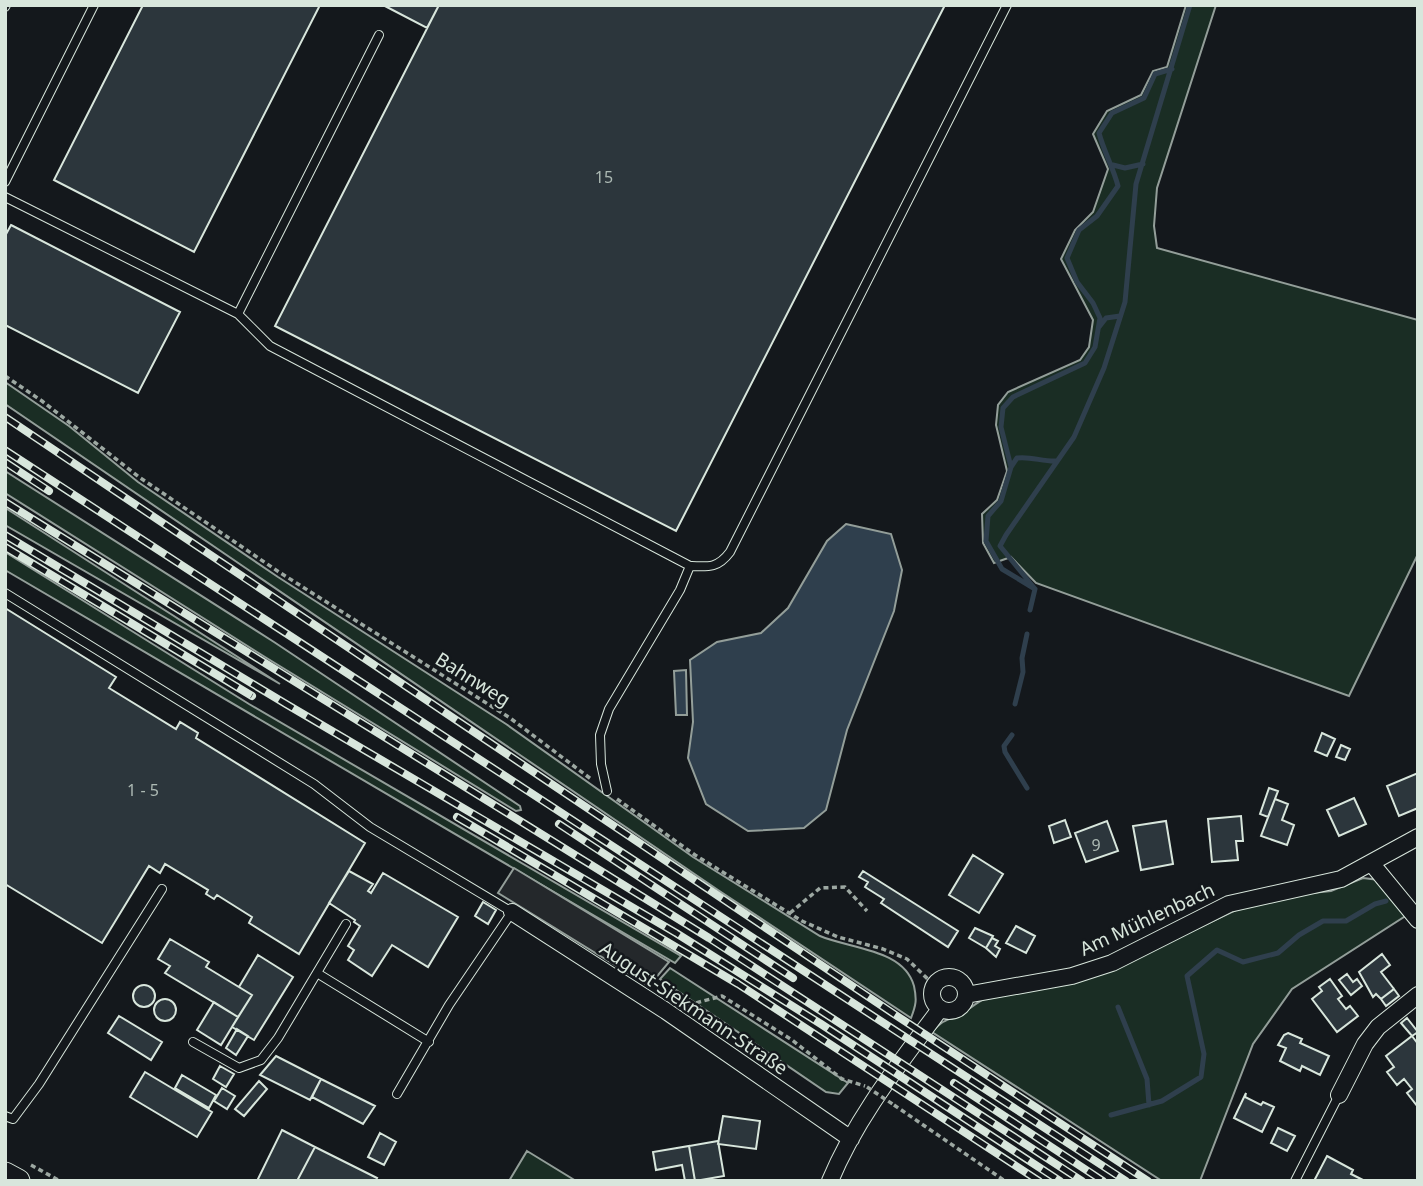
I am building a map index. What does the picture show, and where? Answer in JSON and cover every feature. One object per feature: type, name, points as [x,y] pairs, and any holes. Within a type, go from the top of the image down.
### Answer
[{"type":"main road","points":[[5,1174],[18,1181]]},
{"type":"street","name":"Am Mühlenbach","points":[[966,995],[1072,976],[1112,963],[1230,904],[1341,879],[1418,837]]},
{"type":"street","points":[[1372,864],[1418,920]]},
{"type":"street","name":"August-Siekmann-Straße","points":[[512,912],[666,1012],[851,1139]]},
{"type":"street","points":[[951,977],[962,983],[966,995],[963,1004],[955,1010],[940,1009],[933,1000],[934,985],[939,980],[951,977]]},
{"type":"street","points":[[1339,1095],[1378,1027],[1418,995]]},
{"type":"street","points":[[830,1181],[870,1107],[940,1009]]},
{"type":"lane","points":[[5,182],[94,5]]},
{"type":"lane","points":[[5,197],[238,314],[270,346],[690,566],[706,567],[722,563],[730,552],[1007,5]]},
{"type":"lane","points":[[238,314],[379,35]]},
{"type":"lane","points":[[607,791],[601,764],[600,735],[609,709],[680,590],[690,566]]},
{"type":"lane","points":[[5,593],[314,784],[370,827],[512,912],[449,1005],[397,1094]]},
{"type":"lane","points":[[5,1116],[13,1119],[39,1084],[162,889]]},
{"type":"lane","points":[[193,1042],[239,1068],[261,1060],[278,1038],[346,924]]},
{"type":"lane","points":[[317,973],[429,1042]]},
{"type":"lane","points":[[1294,1181],[1339,1095]]},
{"type":"path","name":"Bahnweg","points":[[5,376],[43,401],[138,477],[290,579],[510,718],[695,855],[802,921],[838,937],[883,949],[907,959],[934,985]]},
{"type":"path","points":[[790,913],[820,888],[845,887],[867,911]]},
{"type":"path","points":[[666,1012],[722,996],[792,1040],[842,1079],[867,1087],[1005,1181]]},
{"type":"green space","points":[[1186,5],[1216,5],[1157,188],[1154,226],[1157,248],[1418,320],[1418,554],[1349,696],[1036,583],[1011,557],[994,563],[983,543],[982,514],[997,500],[1007,471],[996,425],[998,405],[1008,392],[1080,360],[1089,347],[1093,320],[1061,259],[1075,230],[1093,212],[1108,169],[1093,134],[1107,111],[1141,95],[1153,71],[1167,67]]},
{"type":"green space","points":[[5,382],[69,426],[138,482],[278,577],[506,724],[693,857],[820,936],[875,952],[899,964],[908,974],[916,995],[911,1018],[718,890],[5,404]]},
{"type":"green space","points":[[5,471],[274,642],[520,806],[521,810],[516,811],[265,657],[5,493]]},
{"type":"green space","points":[[5,508],[7,509],[280,684],[5,525]]},
{"type":"green space","points":[[5,552],[249,704],[681,956],[675,963],[5,570]]},
{"type":"green space","points":[[1363,878],[1379,880],[1407,915],[1292,989],[1253,1044],[1200,1181],[1162,1181],[932,1032],[943,1022],[988,997],[1109,971],[1240,908],[1292,895],[1331,891]]},
{"type":"green space","points":[[670,968],[848,1083],[839,1094],[826,1092],[660,979]]},
{"type":"green space","points":[[527,1151],[576,1181],[509,1181]]},
{"type":"shaded area","points":[[514,868],[669,962],[649,986],[498,893]]},
{"type":"water","points":[[846,524],[891,534],[902,570],[894,611],[847,730],[826,810],[804,828],[748,831],[706,804],[688,758],[693,722],[690,660],[717,642],[761,633],[788,608],[827,541]]},
{"type":"water","points":[[686,670],[687,715],[676,715],[674,671]]},
{"type":"building","points":[[143,5],[320,5],[194,252],[54,180]]},
{"type":"building","points":[[383,5],[439,5],[427,28]]},
{"type":"building","points":[[439,5],[945,5],[676,531],[275,326]]},
{"type":"building","points":[[11,225],[180,312],[138,393],[5,325],[5,236]]},
{"type":"building","points":[[5,608],[116,677],[109,688],[176,729],[180,722],[198,733],[196,738],[365,843],[299,954],[249,923],[252,917],[217,895],[214,899],[206,894],[208,890],[165,864],[160,873],[149,866],[102,943],[5,884]]},
{"type":"building","points":[[1322,733],[1335,739],[1327,756],[1315,751]]},
{"type":"building","points":[[1341,745],[1350,749],[1345,760],[1336,757]]},
{"type":"building","points":[[1418,773],[1418,808],[1399,816],[1387,786]]},
{"type":"building","points":[[1269,788],[1278,791],[1268,817],[1260,814]]},
{"type":"building","points":[[1354,798],[1366,824],[1339,836],[1327,810]]},
{"type":"building","points":[[1275,799],[1288,804],[1282,820],[1294,825],[1287,845],[1261,836]]},
{"type":"building","points":[[1241,816],[1243,841],[1236,841],[1238,860],[1212,862],[1208,819]]},
{"type":"building","points":[[1065,820],[1071,837],[1054,843],[1049,826]]},
{"type":"building","points":[[1107,821],[1118,851],[1086,862],[1075,833]]},
{"type":"building","points":[[1166,821],[1173,864],[1141,870],[1133,826]]},
{"type":"building","points":[[973,855],[1003,874],[979,913],[949,895]]},
{"type":"building","points":[[349,871],[373,884],[368,891],[371,893],[383,873],[458,917],[428,967],[392,945],[372,976],[348,960],[354,950],[348,946],[360,926],[329,903]]},
{"type":"building","points":[[863,871],[958,931],[948,947],[881,903],[884,899],[865,887],[868,882],[859,877]]},
{"type":"building","points":[[483,902],[496,910],[488,924],[475,916]]},
{"type":"building","points":[[1016,926],[1035,936],[1026,953],[1006,943]]},
{"type":"building","points":[[975,928],[993,936],[986,948],[969,938]]},
{"type":"building","points":[[992,938],[998,941],[995,946],[1000,949],[996,957],[986,948]]},
{"type":"building","points":[[170,939],[209,962],[206,967],[252,995],[238,1017],[165,973],[170,966],[158,959]]},
{"type":"building","points":[[1382,954],[1390,965],[1381,972],[1394,989],[1381,999],[1376,994],[1373,997],[1359,972]]},
{"type":"building","points":[[258,955],[293,977],[254,1040],[232,1027],[252,995],[239,987]]},
{"type":"building","points":[[1347,974],[1353,982],[1357,979],[1362,986],[1351,995],[1339,980]]},
{"type":"building","points":[[1330,979],[1342,996],[1338,999],[1346,1009],[1350,1006],[1358,1016],[1337,1032],[1312,999],[1322,991],[1319,987]]},
{"type":"building","points":[[144,985],[152,988],[155,996],[152,1004],[144,1007],[136,1004],[133,996],[136,988]]},
{"type":"building","points":[[1394,989],[1399,996],[1386,1006],[1381,999]]},
{"type":"building","points":[[165,999],[173,1002],[176,1010],[173,1018],[165,1021],[157,1018],[154,1010],[157,1002]]},
{"type":"building","points":[[214,1002],[238,1017],[221,1045],[197,1030]]},
{"type":"building","points":[[119,1016],[162,1042],[151,1060],[108,1033]]},
{"type":"building","points":[[1407,1018],[1418,1032],[1412,1036],[1401,1023]]},
{"type":"building","points":[[237,1029],[248,1036],[236,1055],[226,1048]]},
{"type":"building","points":[[1288,1033],[1302,1039],[1300,1043],[1329,1056],[1320,1075],[1302,1066],[1300,1071],[1280,1061],[1286,1048],[1278,1045]]},
{"type":"building","points":[[1412,1036],[1418,1044],[1418,1107],[1407,1093],[1412,1089],[1404,1079],[1397,1085],[1387,1072],[1394,1067],[1386,1056]]},
{"type":"building","points":[[276,1056],[321,1079],[310,1100],[260,1075]]},
{"type":"building","points":[[220,1066],[234,1074],[226,1087],[213,1079]]},
{"type":"building","points":[[145,1072],[212,1112],[197,1137],[130,1097]]},
{"type":"building","points":[[182,1075],[216,1095],[209,1108],[175,1088]]},
{"type":"building","points":[[321,1079],[375,1106],[363,1124],[312,1097]]},
{"type":"building","points":[[259,1081],[267,1089],[244,1116],[235,1109]]},
{"type":"building","points":[[222,1088],[235,1096],[227,1109],[214,1101]]},
{"type":"building","points":[[1246,1093],[1245,1097],[1261,1105],[1263,1102],[1274,1107],[1262,1132],[1234,1118]]},
{"type":"building","points":[[723,1116],[760,1121],[756,1149],[718,1144]]},
{"type":"building","points":[[1278,1128],[1295,1136],[1287,1151],[1271,1143]]},
{"type":"building","points":[[282,1130],[315,1147],[297,1181],[257,1181]]},
{"type":"building","points":[[380,1133],[396,1142],[384,1165],[368,1157]]},
{"type":"building","points":[[718,1141],[724,1176],[695,1181],[689,1146]]},
{"type":"building","points":[[689,1146],[695,1181],[685,1181],[682,1165],[656,1170],[653,1152]]},
{"type":"building","points":[[315,1147],[377,1178],[375,1181],[297,1181]]},
{"type":"building","points":[[1327,1156],[1353,1170],[1351,1174],[1365,1181],[1314,1181]]},
{"type":"waterway","points":[[1030,610],[1035,589],[1000,546],[1074,437],[1104,368],[1125,302],[1136,184],[1190,5]]},
{"type":"waterway","points":[[1035,589],[1002,569],[986,541],[988,516],[1001,501],[1011,467],[1001,427],[1003,408],[1013,397],[1085,363],[1095,347],[1100,318],[1093,303],[1077,282],[1067,258],[1079,230],[1097,216],[1118,186],[1099,133],[1112,113],[1144,98],[1155,74],[1172,69]]},
{"type":"waterway","points":[[1113,165],[1125,168],[1143,164]]},
{"type":"waterway","points":[[1099,327],[1106,318],[1120,316]]},
{"type":"waterway","points":[[1011,467],[1017,458],[1057,461]]},
{"type":"waterway","points":[[1015,704],[1023,672],[1022,658],[1027,634]]},
{"type":"waterway","points":[[1012,735],[1004,746],[1005,752],[1027,788]]},
{"type":"waterway","points":[[1111,1115],[1162,1101],[1201,1077],[1204,1054],[1187,976],[1217,950],[1243,962],[1278,953],[1299,935],[1323,921],[1346,921],[1375,904],[1386,901]]},
{"type":"waterway","points":[[1118,1007],[1147,1079],[1149,1105]]},
{"type":"railway","points":[[5,417],[900,1018],[1148,1181]]},
{"type":"railway","points":[[5,450],[1126,1181]]},
{"type":"railway","points":[[5,462],[49,491]]},
{"type":"railway","points":[[5,502],[709,938],[1082,1181]]},
{"type":"railway","points":[[5,535],[676,933],[821,1024],[1060,1181]]},
{"type":"railway","points":[[5,547],[252,696]]},
{"type":"railway","points":[[457,817],[738,984],[1039,1181]]},
{"type":"railway","points":[[559,824],[793,978]]},
{"type":"railway","points":[[954,1083],[1103,1181]]}]
